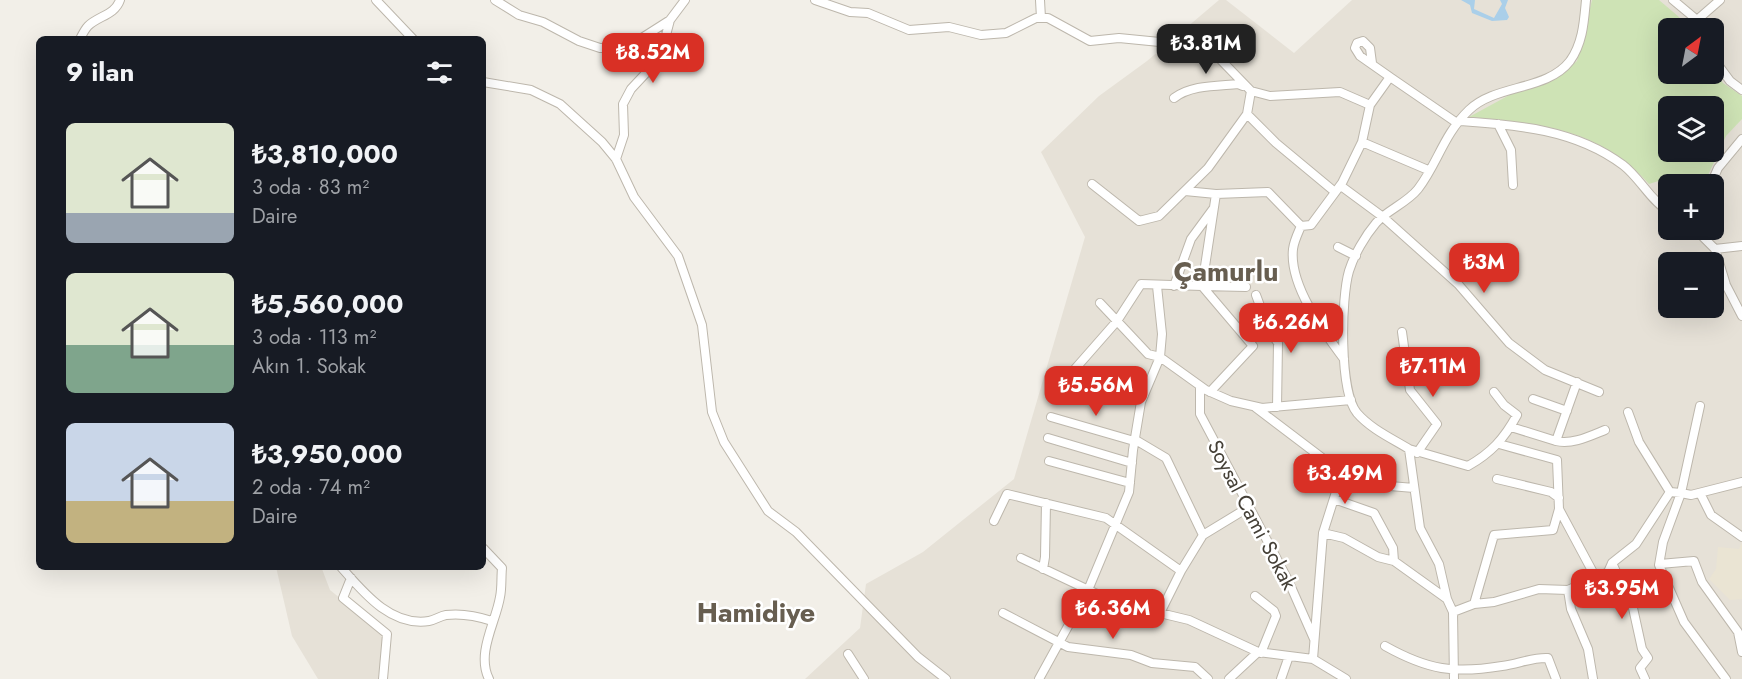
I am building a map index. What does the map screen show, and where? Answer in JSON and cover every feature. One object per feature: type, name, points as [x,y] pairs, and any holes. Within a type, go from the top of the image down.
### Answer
[{"type":"street","points":[[82,36],[89,25],[104,17],[118,5],[120,0]]},
{"type":"street","points":[[376,0],[410,36]]},
{"type":"street","points":[[495,0],[519,15],[543,22],[579,41],[600,48],[626,48],[670,20],[685,0]]},
{"type":"street","points":[[815,0],[850,12],[868,14],[909,30],[950,27],[981,35],[1006,33],[1036,18],[1048,18],[1090,41],[1119,38],[1180,44],[1200,50],[1219,58],[1251,91],[1270,96],[1340,92],[1370,105]]},
{"type":"street","points":[[1040,0],[1041,18]]},
{"type":"street","points":[[1494,392],[1517,416],[1499,444],[1468,466],[1413,451],[1378,431],[1356,412],[1347,388],[1344,360],[1347,285],[1356,256],[1376,223],[1417,190],[1448,132],[1470,109],[1499,94],[1554,74],[1569,61],[1579,43],[1586,0]]},
{"type":"street","points":[[1673,0],[1695,18]]},
{"type":"street","points":[[1699,18],[1720,0]]},
{"type":"street","points":[[616,159],[624,135],[623,104],[631,89],[660,58],[670,20]]},
{"type":"street","points":[[1372,63],[1389,77],[1459,122],[1498,124],[1562,134],[1602,151],[1638,178],[1658,203]]},
{"type":"street","points":[[1724,73],[1730,81],[1741,87]]},
{"type":"street","points":[[1301,226],[1311,225],[1338,189],[1362,142],[1370,105],[1389,77]]},
{"type":"street","points":[[486,82],[531,90],[560,104],[602,141],[616,159],[634,197],[678,256],[702,325],[712,412],[724,442],[768,511],[795,532],[918,657],[946,679]]},
{"type":"street","points":[[1174,98],[1182,92],[1193,89],[1238,84],[1244,86]]},
{"type":"street","points":[[1092,184],[1139,221],[1159,216],[1208,168],[1247,114],[1251,91]]},
{"type":"street","points":[[1247,114],[1276,143],[1338,189],[1383,217],[1458,284],[1509,343],[1545,370],[1599,392]]},
{"type":"street","points":[[1498,124],[1511,150],[1513,185]]},
{"type":"street","points":[[1715,174],[1742,139]]},
{"type":"street","points":[[1362,142],[1428,170]]},
{"type":"street","points":[[1185,191],[1216,194],[1268,192],[1301,226]]},
{"type":"street","points":[[1210,392],[1253,346],[1202,286],[1216,194]]},
{"type":"street","points":[[1174,286],[1191,239],[1214,208]]},
{"type":"street","points":[[1301,226],[1293,247],[1293,264],[1309,306],[1344,360]]},
{"type":"street","points":[[1705,240],[1714,249],[1726,285],[1742,316]]},
{"type":"street","points":[[1714,249],[1742,246]]},
{"type":"street","points":[[1338,247],[1356,256]]},
{"type":"street","points":[[1142,399],[1110,386],[1095,376],[1074,370],[1117,321],[1137,286],[1141,284],[1246,287]]},
{"type":"street","points":[[1038,679],[1088,590],[1129,492],[1134,440],[1142,399],[1160,357],[1162,334],[1157,286]]},
{"type":"street","points":[[1256,295],[1269,330],[1278,343],[1277,407]]},
{"type":"street","points":[[1100,303],[1148,354],[1160,357],[1210,392],[1253,406],[1277,407],[1351,400]]},
{"type":"street","points":[[1269,330],[1309,306]]},
{"type":"street","points":[[1402,332],[1410,390],[1437,424],[1413,451],[1414,488],[1420,528],[1439,564],[1447,599],[1453,612],[1454,675]]},
{"type":"street","points":[[1556,441],[1577,382]]},
{"type":"street","name":"Soysal Cami Sokak","points":[[1200,386],[1200,414],[1288,580],[1315,641]]},
{"type":"street","points":[[1533,399],[1567,411]]},
{"type":"street","points":[[1253,406],[1342,473],[1390,486],[1414,488]]},
{"type":"street","points":[[1700,406],[1681,493],[1663,542],[1660,564],[1684,622],[1726,679]]},
{"type":"street","points":[[1628,412],[1639,442],[1670,492]]},
{"type":"street","points":[[1050,417],[1134,440],[1166,458],[1203,535]]},
{"type":"street","points":[[1511,427],[1564,443],[1605,430]]},
{"type":"street","points":[[1048,438],[1132,463]]},
{"type":"street","points":[[1474,604],[1494,535],[1553,530],[1558,509],[1557,460],[1499,444]]},
{"type":"street","points":[[1049,461],[1130,483]]},
{"type":"street","points":[[1313,659],[1323,533],[1342,473]]},
{"type":"street","points":[[1497,478],[1551,492],[1559,498]]},
{"type":"street","points":[[1670,492],[1700,493],[1742,482]]},
{"type":"street","points":[[1453,612],[1474,604],[1494,602],[1539,589],[1568,590],[1608,572],[1612,563],[1636,543],[1670,492]]},
{"type":"street","points":[[1700,493],[1711,515],[1742,537]]},
{"type":"street","points":[[994,521],[1007,494],[1046,503],[1116,522],[1181,570]]},
{"type":"street","points":[[1334,499],[1374,513],[1393,548],[1394,561]]},
{"type":"street","points":[[1043,568],[1046,503]]},
{"type":"street","points":[[1160,613],[1181,570],[1203,535],[1249,507]]},
{"type":"street","points":[[1558,509],[1596,578]]},
{"type":"street","points":[[1323,533],[1344,538],[1378,557],[1394,561],[1447,599]]},
{"type":"street","points":[[486,551],[502,568],[500,598],[492,621],[485,655],[489,679]]},
{"type":"street","points":[[1021,558],[1088,590],[1131,607],[1189,621],[1260,653],[1313,659],[1346,679]]},
{"type":"street","points":[[1660,564],[1694,561],[1702,582],[1738,632],[1742,652]]},
{"type":"street","points":[[1612,563],[1633,608],[1642,649],[1648,658],[1640,668],[1645,679]]},
{"type":"street","points":[[344,570],[386,612],[404,618],[428,621],[445,615],[468,615],[492,621]]},
{"type":"street","points":[[1406,577],[1418,577]]},
{"type":"street","points":[[351,578],[343,598],[387,634],[383,679]]},
{"type":"street","points":[[1568,590],[1571,609],[1588,650],[1593,679]]},
{"type":"street","points":[[1229,679],[1260,653],[1276,616],[1274,611],[1255,596]]},
{"type":"street","points":[[1004,613],[1068,647],[1131,655],[1152,663],[1195,667],[1208,679]]},
{"type":"street","points":[[1386,646],[1418,663],[1454,675],[1548,658],[1556,679]]},
{"type":"street","points":[[848,654],[864,679]]},
{"type":"street","points":[[1281,679],[1289,656]]},
{"type":"shaded area","points":[[1219,0],[1226,0],[1294,53],[1352,0],[1742,0],[1742,679],[805,679],[860,628],[866,584],[923,552],[1014,479],[1085,237],[1041,152],[1099,96],[1147,61]]},
{"type":"shaded area","points":[[1742,542],[1742,599],[1730,600],[1709,579],[1716,569],[1718,547],[1739,549]]},
{"type":"shaded area","points":[[277,570],[322,570],[330,590],[384,634],[378,679],[318,679],[292,636]]},
{"type":"green space","points":[[1592,0],[1659,0],[1680,18],[1658,18],[1658,84],[1724,84],[1742,96],[1742,119],[1724,140],[1724,96],[1658,96],[1658,162],[1714,162],[1709,174],[1658,174],[1658,181],[1649,184],[1610,151],[1589,140],[1544,126],[1469,117],[1515,92],[1556,79],[1577,61]]},
{"type":"water","points":[[1461,0],[1475,0],[1474,9],[1494,18],[1502,4],[1500,0],[1508,0],[1505,8],[1509,17],[1507,20],[1492,21],[1472,13],[1470,5]]},
{"type":"district","name":"Çamurlu","points":[[1226,272]]},
{"type":"district","name":"Hamidiye","points":[[756,613]]}]
